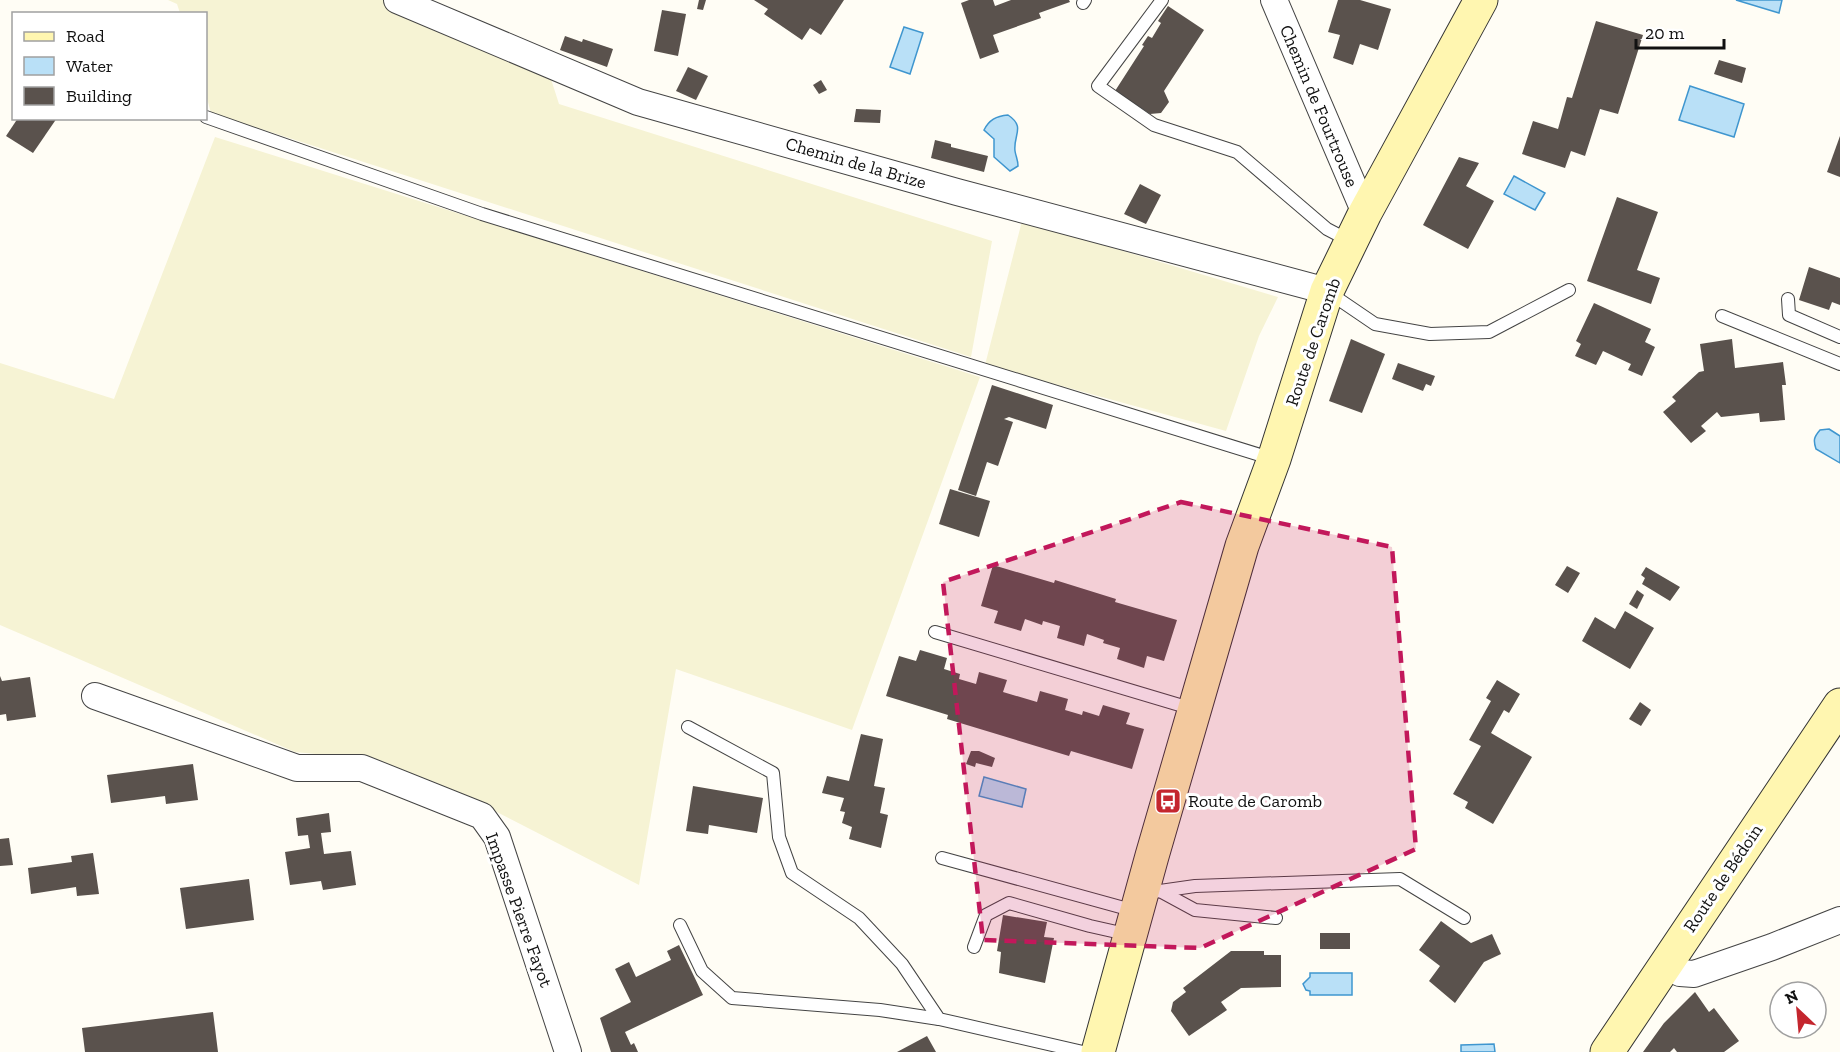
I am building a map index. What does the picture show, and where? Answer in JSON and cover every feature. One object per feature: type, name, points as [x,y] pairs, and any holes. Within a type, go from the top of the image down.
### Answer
[{"type":"main road","name":"Route de Caromb","points":[[1098,1052],[1142,908],[1242,546],[1274,459],[1327,291],[1358,227],[1481,0]]},
{"type":"main road","name":"Route de Bédoin","points":[[1607,1052],[1840,705]]},
{"type":"street","name":"Chemin de la Brize","points":[[398,0],[638,102],[957,192],[1327,291]]},
{"type":"street","name":"Chemin de Fourtrouse","points":[[1274,0],[1358,227]]},
{"type":"street","name":"Impasse Pierre Fayot","points":[[95,696],[297,768],[362,768],[482,816],[497,837],[568,1052]]},
{"type":"street","points":[[1664,965],[1680,973],[1694,974],[1840,920]]},
{"type":"lane","points":[[1162,0],[1098,86],[1154,125],[1237,152],[1327,229],[1358,227]]},
{"type":"lane","points":[[207,117],[482,214],[1274,459]]},
{"type":"lane","points":[[1327,291],[1375,324],[1430,334],[1489,332],[1569,290]]},
{"type":"lane","points":[[1788,299],[1789,315],[1840,337]]},
{"type":"lane","points":[[1722,316],[1840,364]]},
{"type":"lane","points":[[935,632],[1195,710]]},
{"type":"lane","points":[[688,727],[773,773],[779,837],[792,873],[859,918],[902,964],[939,1019]]},
{"type":"lane","points":[[942,858],[1142,908],[1196,910],[1276,918]]},
{"type":"lane","points":[[974,946],[986,915],[1009,903],[1090,926],[1195,886],[1400,879],[1464,918]]},
{"type":"lane","points":[[680,925],[702,971],[732,998],[880,1010],[939,1019],[1083,1052]]},
{"type":"highlighted area","points":[[1181,502],[1392,547],[1416,849],[1200,948],[983,940],[943,582]]},
{"type":"shaded area","points":[[168,0],[384,0],[550,76],[559,104],[992,241],[971,357],[211,113],[207,99],[207,12],[180,12],[177,4]]},
{"type":"shaded area","points":[[215,137],[980,377],[852,730],[676,669],[639,885],[487,807],[367,759],[295,752],[0,625],[0,363],[114,399]]},
{"type":"shaded area","points":[[1022,221],[1278,297],[1259,336],[1226,431],[985,365]]},
{"type":"water","points":[[1736,0],[1782,0],[1779,13]]},
{"type":"water","points":[[904,27],[923,33],[910,74],[890,67]]},
{"type":"water","points":[[1690,86],[1744,104],[1734,137],[1679,120]]},
{"type":"water","points":[[1008,115],[1018,127],[1015,151],[1018,166],[1010,171],[994,157],[994,139],[984,130],[993,119]]},
{"type":"water","points":[[1514,176],[1545,193],[1535,210],[1504,194]]},
{"type":"water","points":[[1829,429],[1840,436],[1840,463],[1816,449],[1814,441],[1816,435],[1820,430]]},
{"type":"water","points":[[984,777],[1026,789],[1022,807],[979,796]]},
{"type":"water","points":[[1310,973],[1352,973],[1352,995],[1310,995],[1310,991],[1306,990],[1303,984],[1310,977]]},
{"type":"water","points":[[1494,1044],[1495,1052],[1461,1052],[1461,1045]]},
{"type":"building","points":[[699,0],[706,0],[703,10],[697,9]]},
{"type":"building","points":[[754,0],[844,0],[821,35],[810,28],[802,40],[764,14],[768,9]]},
{"type":"building","points":[[969,0],[993,0],[995,6],[1011,0],[1069,0],[1070,2],[1039,13],[1041,18],[993,35],[999,52],[980,59],[961,3]]},
{"type":"building","points":[[1338,0],[1360,0],[1391,9],[1378,50],[1360,44],[1353,65],[1333,58],[1340,35],[1328,32]]},
{"type":"building","points":[[1168,6],[1204,30],[1164,91],[1169,102],[1161,113],[1150,114],[1115,91],[1148,36],[1152,38],[1161,23],[1158,21]]},
{"type":"building","points":[[662,10],[686,14],[678,56],[654,51]]},
{"type":"building","points":[[1596,21],[1643,35],[1618,114],[1600,109],[1585,156],[1571,151],[1565,168],[1522,154],[1533,121],[1558,129],[1567,97],[1572,98]]},
{"type":"building","points":[[565,36],[582,42],[583,39],[613,49],[607,67],[560,50]]},
{"type":"building","points":[[1719,60],[1746,68],[1742,83],[1714,74]]},
{"type":"building","points":[[688,67],[708,76],[696,100],[676,91]]},
{"type":"building","points":[[821,80],[827,90],[819,94],[813,85]]},
{"type":"building","points":[[856,109],[881,110],[880,123],[854,122]]},
{"type":"building","points":[[17,120],[56,120],[33,153],[6,136]]},
{"type":"building","points":[[1840,136],[1840,177],[1827,172]]},
{"type":"building","points":[[935,140],[951,144],[951,147],[988,156],[984,172],[931,158]]},
{"type":"building","points":[[1459,157],[1479,163],[1466,186],[1494,201],[1468,249],[1423,225]]},
{"type":"building","points":[[1140,184],[1161,195],[1146,224],[1124,214]]},
{"type":"building","points":[[1617,197],[1658,212],[1637,270],[1660,278],[1651,304],[1587,281]]},
{"type":"building","points":[[1809,267],[1840,278],[1840,305],[1832,302],[1829,310],[1799,300]]},
{"type":"building","points":[[1594,303],[1651,329],[1645,342],[1655,347],[1642,376],[1628,370],[1631,364],[1603,351],[1596,365],[1575,356],[1581,344],[1576,341]]},
{"type":"building","points":[[1351,339],[1385,354],[1362,413],[1329,401]]},
{"type":"building","points":[[1732,339],[1735,368],[1783,362],[1786,385],[1782,385],[1785,420],[1760,422],[1759,413],[1721,417],[1717,412],[1701,426],[1706,431],[1691,443],[1663,412],[1676,401],[1672,397],[1699,372],[1704,371],[1700,344]]},
{"type":"building","points":[[1398,363],[1435,376],[1431,386],[1426,384],[1423,391],[1392,379]]},
{"type":"building","points":[[992,385],[1053,405],[1046,429],[1009,417],[1004,419],[1013,422],[998,466],[987,462],[976,496],[958,490]]},
{"type":"building","points":[[950,489],[990,501],[979,537],[939,524]]},
{"type":"building","points":[[993,565],[1054,583],[1055,580],[1116,599],[1115,602],[1177,620],[1164,661],[1147,656],[1144,668],[1117,659],[1120,648],[1103,643],[1104,640],[1087,634],[1084,646],[1057,638],[1060,626],[1043,621],[1042,625],[1025,619],[1021,631],[994,623],[998,611],[981,606]]},
{"type":"building","points":[[1567,566],[1580,573],[1568,593],[1555,585]]},
{"type":"building","points":[[1646,567],[1680,587],[1670,601],[1642,584],[1645,578],[1641,575]]},
{"type":"building","points":[[1637,590],[1644,595],[1637,609],[1629,604]]},
{"type":"building","points":[[1625,611],[1654,628],[1630,669],[1582,641],[1595,617],[1615,629]]},
{"type":"building","points":[[920,650],[947,658],[944,669],[960,674],[959,679],[976,684],[979,672],[1007,680],[1003,692],[1037,702],[1040,691],[1068,699],[1065,710],[1082,715],[1083,711],[1099,716],[1103,705],[1130,713],[1126,724],[1144,729],[1132,769],[1071,751],[1069,756],[947,719],[948,715],[886,696],[899,656],[916,661]]},
{"type":"building","points":[[0,676],[2,681],[30,677],[36,717],[7,721],[6,714],[0,715]]},
{"type":"building","points":[[1497,680],[1520,694],[1509,713],[1504,710],[1491,733],[1532,757],[1493,824],[1465,808],[1468,802],[1453,794],[1481,746],[1469,740],[1491,701],[1486,698]]},
{"type":"building","points":[[1640,702],[1651,710],[1641,726],[1629,719]]},
{"type":"building","points":[[861,734],[883,739],[874,786],[885,788],[880,813],[888,815],[881,848],[849,839],[852,827],[842,823],[845,812],[840,811],[844,798],[822,793],[827,776],[849,781]]},
{"type":"building","points":[[971,751],[979,751],[995,758],[992,767],[976,763],[975,767],[966,764]]},
{"type":"building","points":[[193,764],[198,800],[166,804],[165,796],[111,803],[107,775]]},
{"type":"building","points":[[693,786],[763,798],[757,833],[709,825],[708,834],[686,831]]},
{"type":"building","points":[[329,813],[331,832],[321,833],[324,854],[351,851],[356,885],[323,890],[321,881],[290,885],[285,852],[310,848],[308,835],[298,836],[296,818]]},
{"type":"building","points":[[9,838],[13,865],[0,866],[0,839]]},
{"type":"building","points":[[93,853],[99,894],[77,896],[76,887],[31,894],[28,868],[72,862],[71,856]]},
{"type":"building","points":[[249,879],[254,920],[186,929],[180,888]]},
{"type":"building","points":[[1003,915],[1047,922],[1044,937],[1054,938],[1045,983],[999,973],[1001,952],[997,951]]},
{"type":"building","points":[[1441,921],[1471,943],[1492,934],[1501,954],[1484,962],[1455,1003],[1429,981],[1440,966],[1419,950]]},
{"type":"building","points":[[1320,933],[1350,933],[1350,949],[1320,949]]},
{"type":"building","points":[[679,945],[703,995],[625,1032],[631,1045],[634,1043],[638,1052],[611,1052],[600,1018],[631,1002],[615,969],[629,962],[636,977],[671,960],[667,951]]},
{"type":"building","points":[[1231,951],[1264,951],[1264,955],[1281,955],[1281,987],[1241,988],[1221,1002],[1227,1010],[1189,1036],[1171,1011],[1173,1002],[1186,992],[1183,988]]},
{"type":"building","points":[[1695,992],[1709,1012],[1714,1008],[1739,1041],[1724,1052],[1677,1052],[1674,1048],[1670,1052],[1643,1052],[1664,1023]]},
{"type":"building","points":[[213,1012],[218,1052],[85,1052],[82,1028]]},
{"type":"building","points":[[927,1036],[936,1052],[897,1052]]},
{"type":"place","name":"Route de Caromb","points":[[1168,801]]}]
